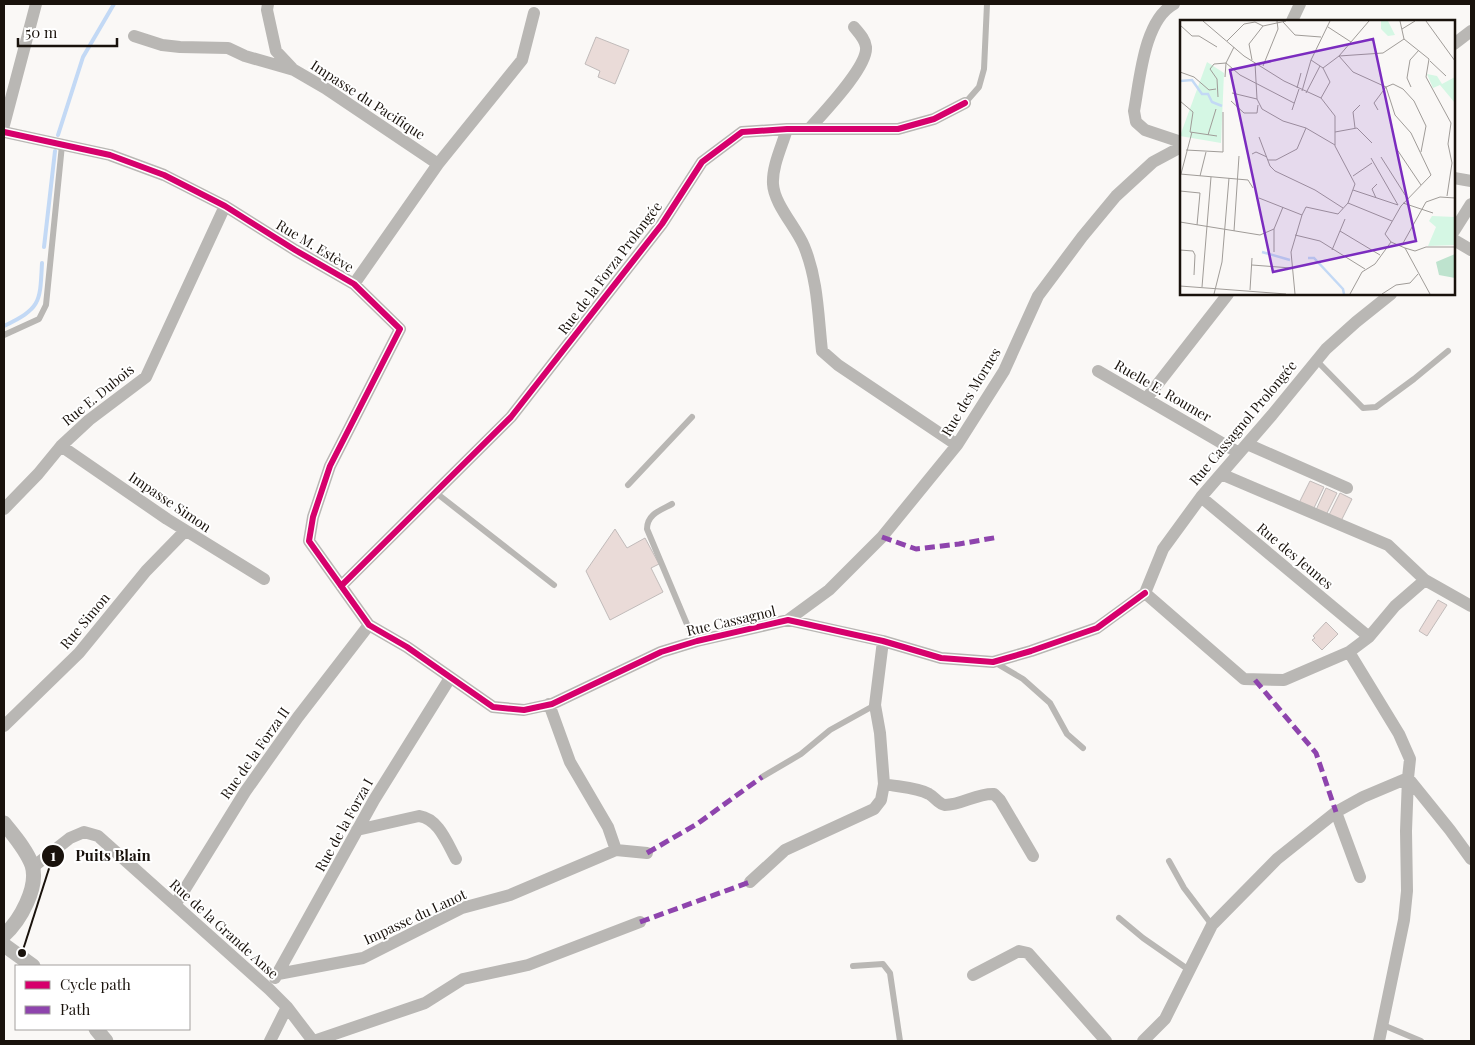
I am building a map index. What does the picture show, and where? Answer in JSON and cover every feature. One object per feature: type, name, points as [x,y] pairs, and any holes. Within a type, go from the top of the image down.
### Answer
[{"type":"street","points":[[4,124],[36,4]]},
{"type":"street","points":[[268,4],[267,10],[276,51],[294,70]]},
{"type":"street","points":[[1174,4],[1166,8],[1156,21],[1149,36],[1134,111],[1136,122],[1145,130],[1180,142]]},
{"type":"street","points":[[1292,20],[1300,4]]},
{"type":"street","points":[[354,284],[438,164],[522,60],[534,13]]},
{"type":"street","points":[[808,129],[852,78],[863,61],[866,48],[864,38],[854,27]]},
{"type":"street","points":[[1455,43],[1471,31]]},
{"type":"street","name":"Impasse du Pacifique","points":[[134,36],[162,45],[228,48],[245,56],[294,70],[325,88],[438,164]]},
{"type":"street","name":"Rue de la Forza Prolongée","points":[[341,586],[511,417],[662,224],[702,162],[742,132],[787,129],[898,129],[934,119],[964,103]]},
{"type":"street","points":[[787,129],[773,174],[773,186],[778,201],[804,246],[814,279],[819,304],[822,351],[838,365],[957,445]]},
{"type":"street","name":"Rue M. Estève","points":[[4,132],[62,143],[110,155],[164,175],[225,206],[354,284],[400,329],[330,466],[313,517],[309,541],[369,625]]},
{"type":"street","name":"Rue des Mornes","points":[[788,620],[829,590],[882,537],[957,445],[1004,371],[1038,296],[1082,237],[1122,190],[1153,162],[1180,148]]},
{"type":"street","points":[[1455,178],[1471,181]]},
{"type":"street","points":[[1455,229],[1471,204]]},
{"type":"street","name":"Rue E. Dubois","points":[[4,509],[62,446],[89,420],[146,377],[225,206]]},
{"type":"street","points":[[1455,241],[1471,250]]},
{"type":"street","points":[[1146,399],[1227,295]]},
{"type":"street","name":"Rue Cassagnol Prolongée","points":[[1145,593],[1163,549],[1201,497],[1316,360],[1356,322],[1390,295]]},
{"type":"street","name":"Ruelle E. Roumer","points":[[1098,371],[1146,399],[1243,448],[1346,488]]},
{"type":"street","name":"Impasse Simon","points":[[62,446],[186,531],[264,579]]},
{"type":"street","points":[[1221,474],[1388,545],[1425,580],[1471,606]]},
{"type":"street","name":"Rue des Jeunes","points":[[1201,497],[1369,637]]},
{"type":"street","name":"Rue Simon","points":[[4,726],[79,652],[146,571],[186,531]]},
{"type":"street","points":[[1145,593],[1244,679],[1284,680],[1349,652],[1369,637],[1395,606],[1425,580]]},
{"type":"street","name":"Rue Cassagnol","points":[[369,625],[408,646],[450,678],[493,707],[524,710],[549,704],[661,652],[692,642],[788,620],[883,641],[941,658],[993,662],[1097,628],[1145,593]]},
{"type":"street","name":"Rue de la Forza II","points":[[175,905],[245,792],[298,716],[369,625]]},
{"type":"street","points":[[750,882],[785,850],[874,809],[881,800],[884,784],[880,733],[875,705],[883,641]]},
{"type":"street","points":[[1349,652],[1399,734],[1410,759],[1406,830],[1407,891],[1404,920],[1384,1025],[1379,1041]]},
{"type":"street","name":"Rue de la Forza I","points":[[269,989],[374,800],[450,678]]},
{"type":"street","points":[[549,704],[570,762],[608,827],[616,850],[647,854]]},
{"type":"street","points":[[1143,1041],[1165,1019],[1212,925],[1277,859],[1336,812],[1363,797],[1408,778]]},
{"type":"street","points":[[1408,778],[1450,830],[1471,860]]},
{"type":"street","points":[[884,784],[926,792],[933,796],[940,804],[946,805],[985,793],[994,794],[1000,800],[1033,856]]},
{"type":"street","points":[[1336,812],[1360,877]]},
{"type":"street","points":[[357,830],[419,816],[428,818],[436,824],[456,859]]},
{"type":"street","points":[[4,823],[24,849],[33,867],[33,882],[29,898],[22,913],[4,935]]},
{"type":"street","name":"Rue de la Grande Anse","points":[[33,867],[70,838],[84,832],[98,836],[288,1007],[313,1041]]},
{"type":"street","name":"Impasse du Lanot","points":[[278,974],[363,958],[462,908],[510,895],[616,850]]},
{"type":"street","points":[[313,1041],[425,1003],[463,979],[528,965],[640,922]]},
{"type":"street","points":[[4,945],[32,965]]},
{"type":"street","points":[[973,975],[1019,951],[1028,953],[1106,1041]]},
{"type":"street","points":[[270,1041],[288,1007]]},
{"type":"street","points":[[97,1030],[106,1041]]},
{"type":"lane","points":[[964,103],[979,87],[984,69],[987,4]]},
{"type":"lane","points":[[4,335],[39,319],[46,305],[62,143]]},
{"type":"lane","points":[[1316,360],[1363,408],[1376,407],[1448,351]]},
{"type":"lane","points":[[628,485],[692,417]]},
{"type":"lane","points":[[435,492],[554,585]]},
{"type":"lane","points":[[672,504],[652,516],[647,522],[647,529],[689,629],[692,642]]},
{"type":"lane","points":[[993,662],[1023,679],[1050,703],[1067,734],[1083,748]]},
{"type":"lane","points":[[762,777],[801,754],[830,730],[875,705]]},
{"type":"lane","points":[[1169,861],[1184,888],[1212,925]]},
{"type":"lane","points":[[1119,918],[1143,938],[1189,970]]},
{"type":"lane","points":[[853,966],[883,964],[890,973],[900,1041]]},
{"type":"lane","points":[[1384,1025],[1421,1041]]},
{"type":"building","points":[[596,37],[629,50],[615,84],[598,77],[600,71],[585,64]]},
{"type":"building","points":[[1310,481],[1324,487],[1313,510],[1299,503]]},
{"type":"building","points":[[1326,488],[1337,493],[1326,515],[1316,510]]},
{"type":"building","points":[[1340,493],[1352,499],[1341,521],[1329,515]]},
{"type":"building","points":[[615,529],[627,548],[645,538],[659,564],[651,568],[663,592],[610,620],[586,571]]},
{"type":"building","points":[[1438,600],[1447,605],[1427,636],[1419,631]]},
{"type":"building","points":[[1326,622],[1338,634],[1322,650],[1312,640],[1315,638],[1313,636]]},
{"type":"waterway","points":[[58,135],[83,57],[114,4]]},
{"type":"waterway","points":[[44,247],[55,151]]},
{"type":"waterway","points":[[4,326],[32,309],[36,303],[39,296],[42,263]]},
{"type":"marked path","points":[[882,537],[916,549],[999,537]]},
{"type":"marked path","points":[[1255,680],[1316,753],[1336,812]]},
{"type":"marked path","points":[[647,853],[697,824],[762,777]]},
{"type":"marked path","points":[[640,922],[750,882]]},
{"type":"cycle path","points":[[341,586],[511,417],[662,224],[702,162],[742,132],[787,129],[898,129],[934,119],[965,103]]},
{"type":"cycle path","points":[[4,132],[110,155],[164,175],[225,206],[354,284],[400,329],[330,466],[313,517],[309,541],[369,625],[407,647],[493,707],[524,710],[552,704],[661,652],[697,641],[788,620],[883,641],[941,658],[993,662],[1097,628],[1145,593]]},
{"type":"place","name":"Puits Blain","points":[[22,953]]}]
